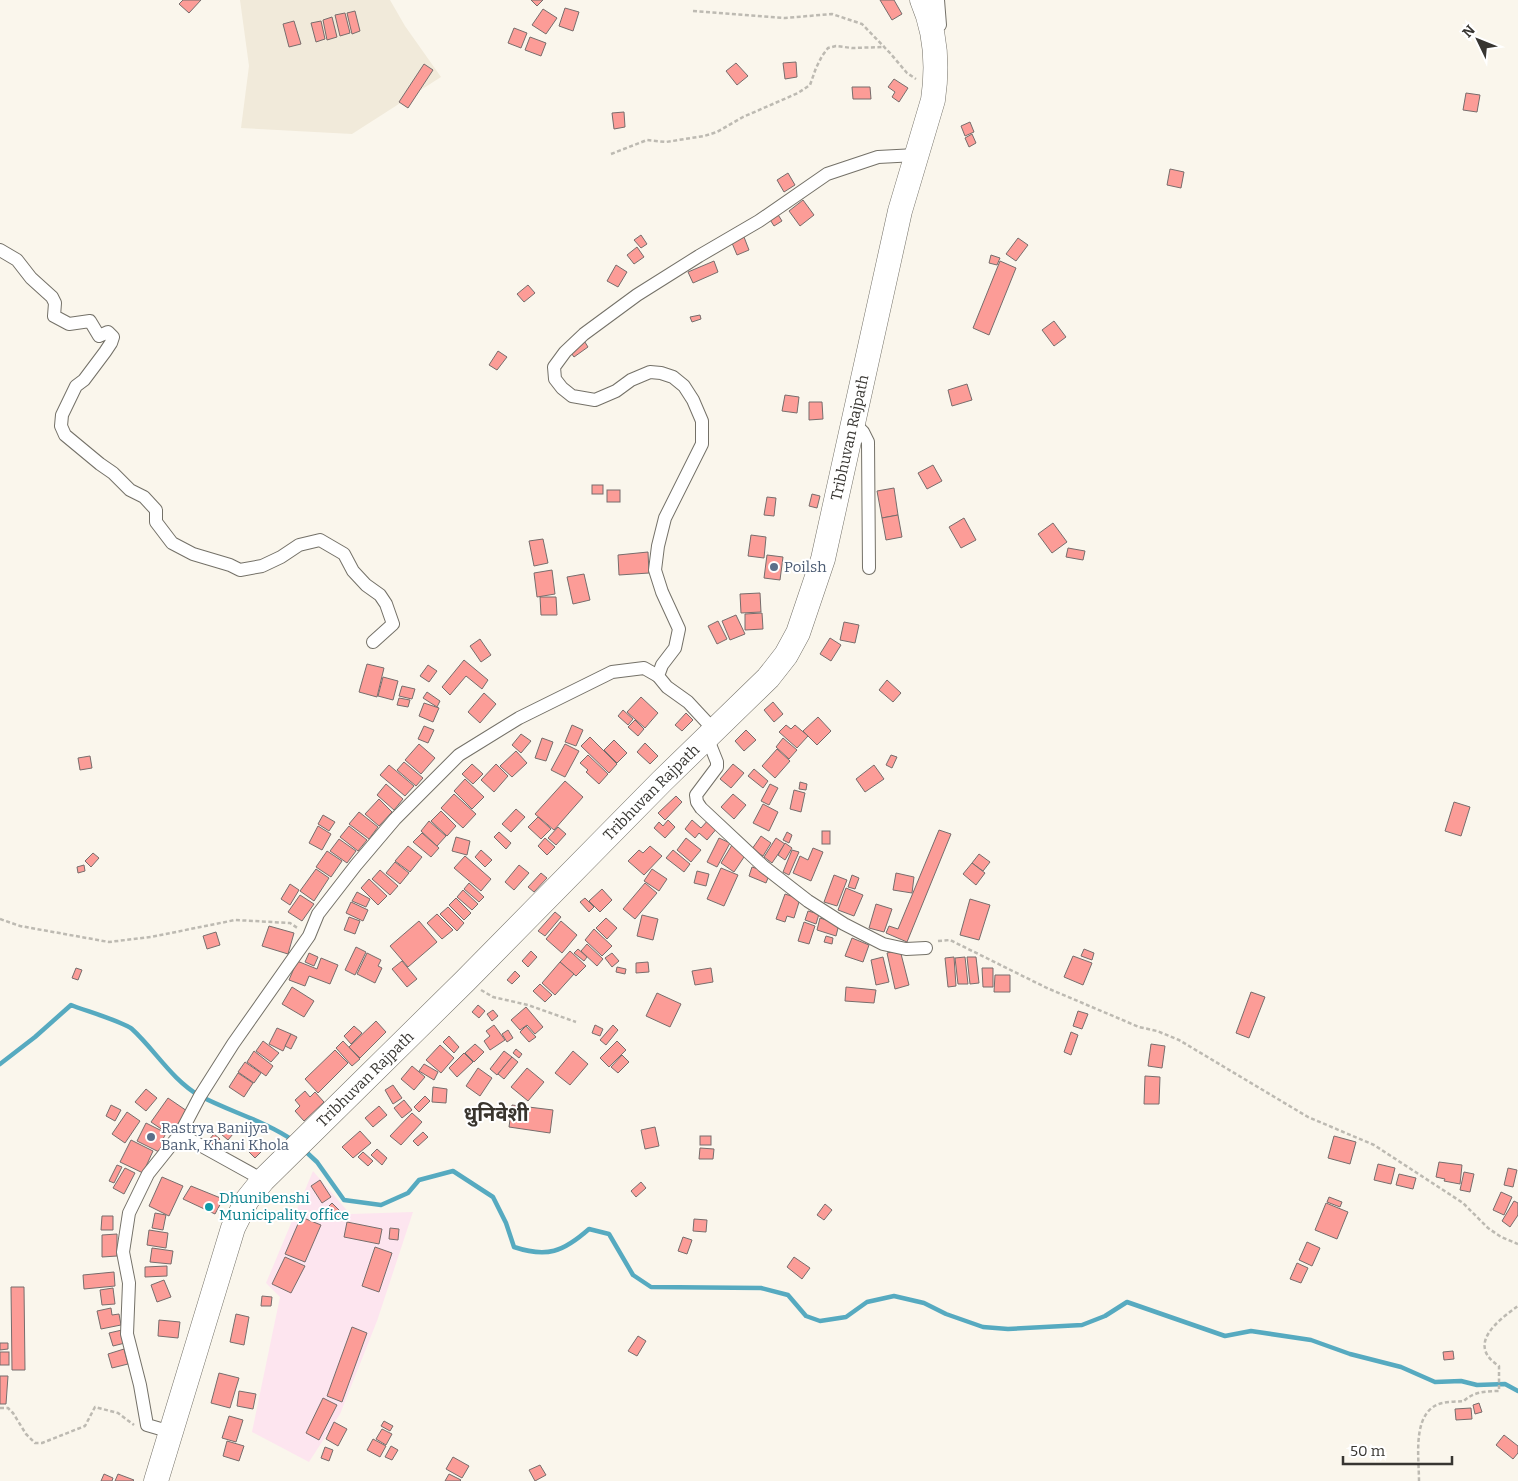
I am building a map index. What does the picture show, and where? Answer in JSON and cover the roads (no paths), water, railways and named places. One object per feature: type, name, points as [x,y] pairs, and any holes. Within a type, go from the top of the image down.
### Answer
[{"type":"highway","name":"Tribhuvan Rajpath","points":[[156,1481],[233,1228],[247,1200],[263,1180],[768,678],[786,656],[798,634],[823,559],[900,212],[933,96],[936,66],[935,42],[922,0]]},
{"type":"street","points":[[933,96],[944,64],[938,0]]},
{"type":"street","points":[[658,676],[662,665],[675,648],[678,629],[655,570],[658,546],[665,518],[702,444],[702,421],[693,400],[684,386],[673,377],[661,372],[650,372],[631,380],[616,391],[595,400],[572,396],[562,388],[555,379],[554,367],[565,352],[584,334],[637,295],[759,221],[827,174],[878,157],[916,155]]},
{"type":"street","points":[[0,250],[17,260],[31,278],[52,297],[55,303],[54,316],[69,324],[90,320],[99,336],[108,332],[112,337],[111,343],[105,352],[84,380],[76,386],[62,415],[61,426],[65,435],[113,473],[130,490],[144,497],[156,510],[156,522],[172,543],[193,554],[230,565],[240,570],[262,566],[281,557],[299,545],[320,540],[344,554],[353,571],[386,604],[393,624],[373,642]]},
{"type":"street","points":[[853,422],[863,432],[868,442],[869,568]]},
{"type":"street","points":[[171,1432],[147,1425],[128,1334],[129,1283],[123,1252],[129,1213],[148,1174],[180,1134],[200,1096],[233,1044],[308,936],[318,914],[395,819],[459,755],[519,718],[612,672],[644,668],[658,676],[688,702],[710,734],[717,767],[696,795],[701,808],[763,866],[808,901],[844,924],[882,944],[906,949],[926,948]]},
{"type":"street","points":[[180,1134],[263,1180]]},
{"type":"waterway","points":[[0,1064],[35,1037],[71,1005],[128,1026],[181,1082],[200,1096],[260,1122],[294,1141]]},
{"type":"waterway","points":[[303,1149],[317,1162],[344,1200],[381,1205],[408,1193],[419,1180],[453,1171],[493,1197],[506,1223],[514,1247],[536,1252],[554,1251],[571,1243],[589,1229],[609,1234],[633,1275],[651,1287],[761,1288],[788,1295],[806,1316],[820,1321],[846,1317],[867,1302],[894,1296],[924,1303],[946,1314],[983,1327],[1008,1329],[1082,1325],[1105,1316],[1127,1302],[1225,1336],[1251,1331],[1311,1340],[1350,1354],[1401,1367],[1435,1382],[1461,1381],[1477,1385],[1505,1384],[1518,1391]]},
{"type":"place","name":"Poilsh","points":[[774,567]]},
{"type":"place","name":"Rastrya Banijya Bank, Khani Khola","points":[[151,1137]]},
{"type":"place","name":"Dhunibenshi Municipality office","points":[[209,1207]]},
{"type":"district","name":"धुनिवेशी","points":[[496,1114]]}]
